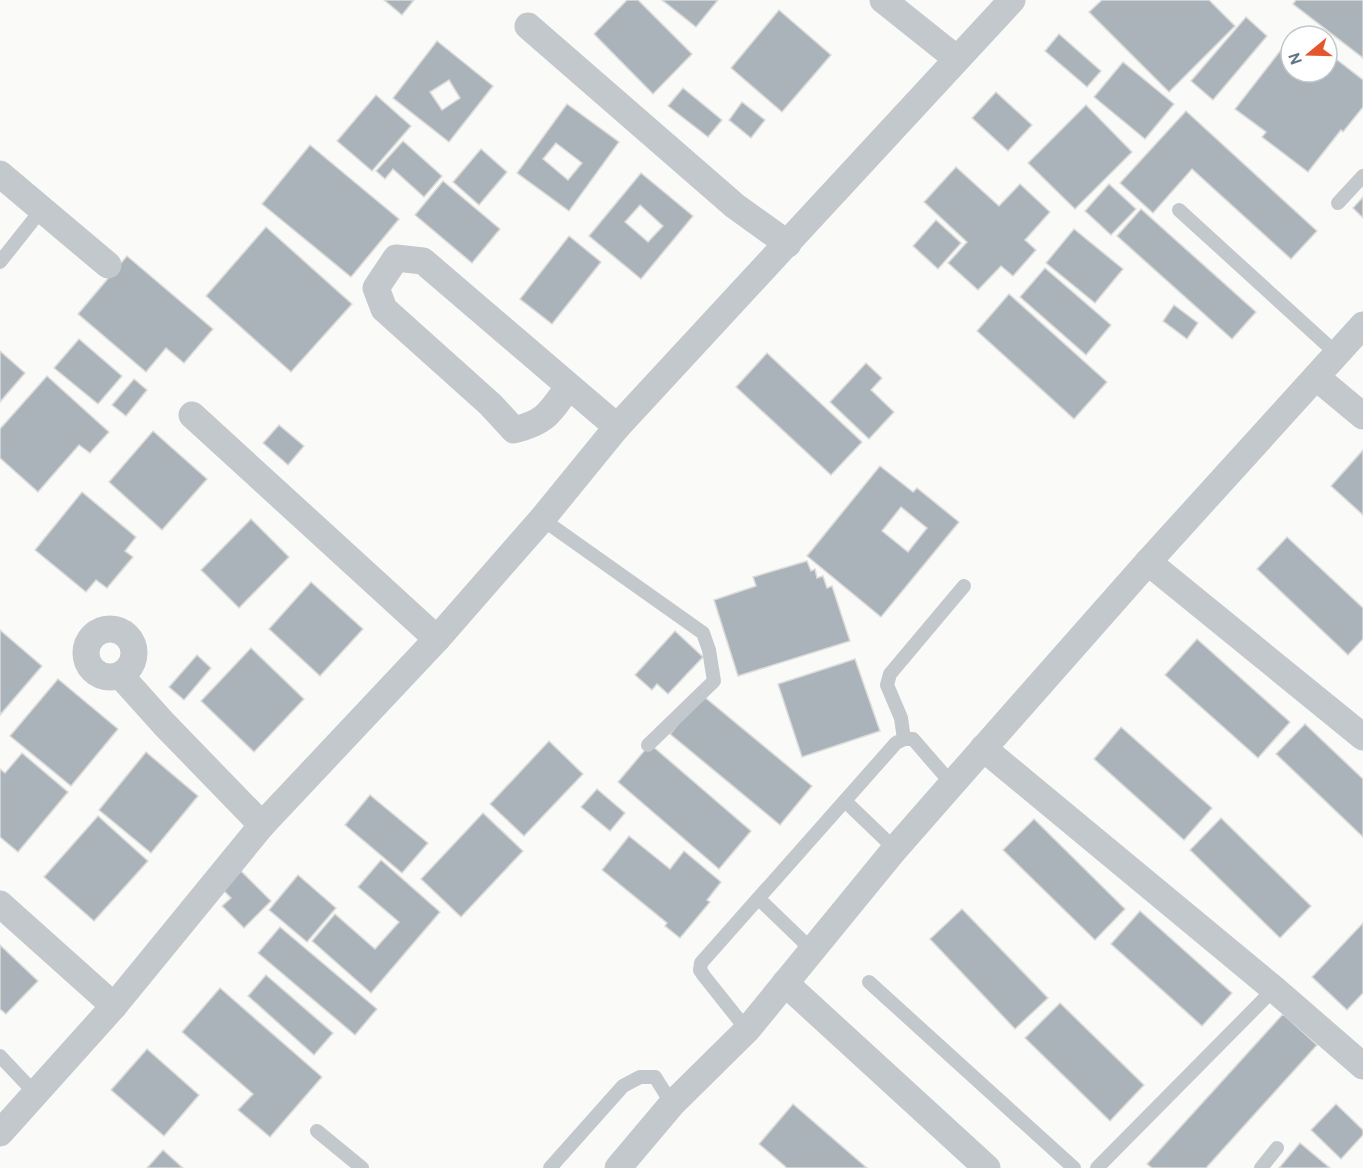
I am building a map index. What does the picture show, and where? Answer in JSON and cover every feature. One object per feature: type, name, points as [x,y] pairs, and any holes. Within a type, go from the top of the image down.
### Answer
[{"type":"street","points":[[883,0],[957,59]]},
{"type":"street","points":[[0,1132],[114,1006],[262,825],[437,639],[542,519],[617,427],[1012,0]]},
{"type":"street","points":[[528,26],[735,206],[788,244]]},
{"type":"street","points":[[0,174],[108,265]]},
{"type":"street","points":[[569,386],[544,419],[533,426],[514,430],[491,405],[384,309],[376,288],[396,258],[423,261],[617,427]]},
{"type":"street","points":[[618,1168],[672,1104],[747,1030],[895,849],[983,748],[1363,325]]},
{"type":"street","points":[[1316,377],[1363,416]]},
{"type":"street","points":[[192,415],[437,639]]},
{"type":"street","points":[[1149,562],[1363,737]]},
{"type":"street","points":[[120,675],[262,825]]},
{"type":"street","points":[[983,748],[1274,989],[1363,1066]]},
{"type":"street","points":[[0,904],[114,1006]]},
{"type":"street","points":[[785,983],[987,1168]]},
{"type":"lane","points":[[1338,203],[1363,176]]},
{"type":"lane","points":[[0,262],[42,209]]},
{"type":"lane","points":[[1179,210],[1337,354]]},
{"type":"lane","points":[[542,519],[703,633],[709,650],[714,681],[648,745]]},
{"type":"lane","points":[[904,739],[901,718],[887,685],[890,674],[964,586]]},
{"type":"lane","points":[[747,1030],[700,970],[701,963],[896,743],[904,739],[912,739],[952,784]]},
{"type":"lane","points":[[845,801],[895,849]]},
{"type":"lane","points":[[759,899],[812,950]]},
{"type":"lane","points":[[870,982],[1074,1168]]},
{"type":"lane","points":[[1097,1168],[1274,989]]},
{"type":"lane","points":[[0,1056],[35,1093]]},
{"type":"lane","points":[[550,1168],[623,1086],[640,1077],[655,1077],[672,1104]]},
{"type":"lane","points":[[317,1131],[362,1168]]},
{"type":"lane","points":[[1261,1168],[1276,1148]]},
{"type":"building","points":[[384,0],[414,0],[402,15]]},
{"type":"building","points":[[627,0],[638,0],[692,54],[653,94],[594,34]]},
{"type":"building","points":[[662,0],[718,0],[696,27]]},
{"type":"building","points":[[1102,0],[1209,0],[1235,26],[1169,92],[1089,12]]},
{"type":"building","points":[[1296,0],[1363,0],[1363,58],[1339,39],[1339,24],[1319,24],[1293,4]]},
{"type":"building","points":[[779,10],[831,55],[782,112],[731,68]]},
{"type":"building","points":[[1246,17],[1267,36],[1213,100],[1191,81]]},
{"type":"building","points":[[1059,34],[1101,71],[1087,87],[1045,51]]},
{"type":"building","points":[[437,41],[493,86],[449,142],[393,98]],"holes":[[[449,80],[460,98],[442,110],[430,92]]]},
{"type":"building","points":[[1279,52],[1279,84],[1339,84],[1339,61],[1363,80],[1363,107],[1343,132],[1341,130],[1308,172],[1262,137],[1266,132],[1235,109]]},
{"type":"building","points":[[1123,62],[1174,104],[1145,139],[1094,97]]},
{"type":"building","points":[[683,88],[722,120],[708,137],[668,106]]},
{"type":"building","points":[[996,92],[1032,125],[1008,151],[972,118]]},
{"type":"building","points":[[376,95],[411,126],[372,171],[337,141]]},
{"type":"building","points":[[742,102],[765,120],[751,138],[729,120]]},
{"type":"building","points":[[567,104],[619,142],[569,211],[517,173]],"holes":[[[556,143],[582,163],[568,180],[543,159]]]},
{"type":"building","points":[[1086,105],[1132,152],[1075,209],[1028,163]]},
{"type":"building","points":[[1186,111],[1317,231],[1291,259],[1192,169],[1153,213],[1120,183]]},
{"type":"building","points":[[403,141],[442,176],[424,197],[393,169],[385,179],[376,171]]},
{"type":"building","points":[[310,145],[399,219],[351,277],[262,204]]},
{"type":"building","points":[[481,149],[507,172],[479,205],[453,182]]},
{"type":"building","points":[[956,167],[999,206],[1020,184],[1050,212],[1025,240],[1036,250],[1013,276],[1001,266],[978,290],[948,263],[967,242],[924,202]]},
{"type":"building","points":[[641,173],[693,216],[641,279],[589,236]],"holes":[[[640,205],[663,226],[648,242],[625,222]]]},
{"type":"building","points":[[443,181],[500,229],[472,263],[415,215]]},
{"type":"building","points":[[1109,184],[1136,209],[1111,235],[1085,211]]},
{"type":"building","points":[[1363,197],[1363,218],[1353,208]]},
{"type":"building","points":[[1141,209],[1256,312],[1232,339],[1117,236]]},
{"type":"building","points":[[936,220],[961,243],[938,269],[913,246]]},
{"type":"building","points":[[266,227],[352,304],[291,372],[206,296]]},
{"type":"building","points":[[1074,229],[1123,269],[1095,303],[1046,263]]},
{"type":"building","points":[[569,236],[601,262],[552,324],[520,299]]},
{"type":"building","points":[[127,256],[213,329],[184,363],[166,348],[146,372],[78,314]]},
{"type":"building","points":[[1045,268],[1111,325],[1086,355],[1020,297]]},
{"type":"building","points":[[1009,294],[1107,382],[1074,419],[977,331]]},
{"type":"building","points":[[1174,305],[1198,323],[1187,339],[1163,321]]},
{"type":"building","points":[[79,339],[122,376],[98,404],[54,368]]},
{"type":"building","points":[[0,351],[25,373],[0,402]]},
{"type":"building","points":[[767,353],[862,442],[831,475],[736,387]]},
{"type":"building","points":[[866,363],[882,378],[871,390],[894,412],[869,439],[830,402]]},
{"type":"building","points":[[47,376],[109,432],[90,453],[79,445],[38,492],[0,458],[0,429]]},
{"type":"building","points":[[134,379],[147,390],[126,416],[112,405]]},
{"type":"building","points":[[279,425],[304,446],[288,465],[263,443]]},
{"type":"building","points":[[153,431],[207,479],[162,530],[109,482]]},
{"type":"building","points":[[1363,450],[1363,515],[1331,486]]},
{"type":"building","points":[[880,466],[913,492],[917,488],[959,522],[881,617],[807,556]],"holes":[[[901,507],[927,528],[908,552],[882,531]]]},
{"type":"building","points":[[82,492],[136,537],[125,551],[133,557],[107,588],[96,580],[86,592],[35,550]]},
{"type":"building","points":[[251,519],[289,557],[239,608],[201,570]]},
{"type":"building","points":[[1287,537],[1363,608],[1363,639],[1348,655],[1257,569]]},
{"type":"building","points":[[807,561],[811,571],[815,569],[817,578],[823,576],[827,588],[832,586],[850,641],[738,676],[714,600],[756,586],[753,577]]},
{"type":"building","points":[[311,582],[363,629],[320,676],[269,629]]},
{"type":"building","points":[[0,630],[42,666],[0,715]]},
{"type":"building","points":[[675,631],[703,657],[668,694],[657,684],[652,690],[635,675]]},
{"type":"building","points":[[1197,639],[1290,722],[1258,758],[1165,675]]},
{"type":"building","points":[[251,648],[304,699],[254,752],[201,701]]},
{"type":"building","points":[[197,655],[211,668],[184,700],[169,687]]},
{"type":"building","points":[[855,659],[880,731],[802,757],[778,684]]},
{"type":"building","points":[[58,679],[118,729],[71,786],[10,736]]},
{"type":"building","points":[[702,695],[812,786],[780,825],[670,734]]},
{"type":"building","points":[[1305,724],[1363,779],[1363,837],[1276,754]]},
{"type":"building","points":[[1121,727],[1212,808],[1184,840],[1094,759]]},
{"type":"building","points":[[549,741],[583,774],[524,836],[490,804]]},
{"type":"building","points":[[650,744],[751,831],[719,869],[618,782]]},
{"type":"building","points":[[146,752],[198,796],[151,853],[99,810]]},
{"type":"building","points":[[22,753],[68,792],[18,852],[0,837],[0,769],[5,773]]},
{"type":"building","points":[[597,789],[625,813],[610,831],[581,807]]},
{"type":"building","points":[[370,795],[428,843],[402,873],[345,825]]},
{"type":"building","points":[[483,813],[523,851],[461,917],[421,879]]},
{"type":"building","points":[[98,816],[148,861],[94,921],[44,877]]},
{"type":"building","points":[[1221,818],[1311,906],[1280,938],[1190,850]]},
{"type":"building","points":[[1034,819],[1125,909],[1095,940],[1003,850]]},
{"type":"building","points":[[629,836],[670,869],[684,851],[721,882],[707,900],[710,902],[680,938],[665,926],[667,923],[602,870]]},
{"type":"building","points":[[381,860],[440,912],[371,993],[312,941],[335,914],[375,949],[399,922],[358,887]]},
{"type":"building","points":[[241,871],[271,901],[244,928],[222,906],[231,898],[223,890]]},
{"type":"building","points":[[298,875],[336,908],[307,942],[269,910]]},
{"type":"building","points":[[962,909],[1048,998],[1015,1029],[930,939]]},
{"type":"building","points":[[1140,911],[1232,993],[1202,1026],[1111,944]]},
{"type":"building","points":[[1363,923],[1363,993],[1347,1010],[1312,977]]},
{"type":"building","points":[[280,927],[377,1009],[355,1035],[258,953]]},
{"type":"building","points":[[0,945],[38,981],[6,1014],[0,1009]]},
{"type":"building","points":[[266,975],[333,1033],[314,1055],[248,996]]},
{"type":"building","points":[[220,988],[322,1077],[270,1137],[238,1110],[253,1094],[182,1032]]},
{"type":"building","points":[[1060,1003],[1144,1085],[1110,1121],[1025,1038]]},
{"type":"building","points":[[1283,1014],[1317,1045],[1206,1168],[1152,1168],[1147,1164]]},
{"type":"building","points":[[147,1049],[199,1095],[164,1136],[111,1090]]},
{"type":"building","points":[[793,1104],[867,1168],[787,1168],[759,1144]]},
{"type":"building","points":[[1336,1104],[1363,1130],[1363,1135],[1341,1159],[1311,1130]]},
{"type":"building","points":[[1300,1143],[1330,1168],[1279,1168]]},
{"type":"building","points":[[163,1150],[183,1168],[147,1168]]}]
